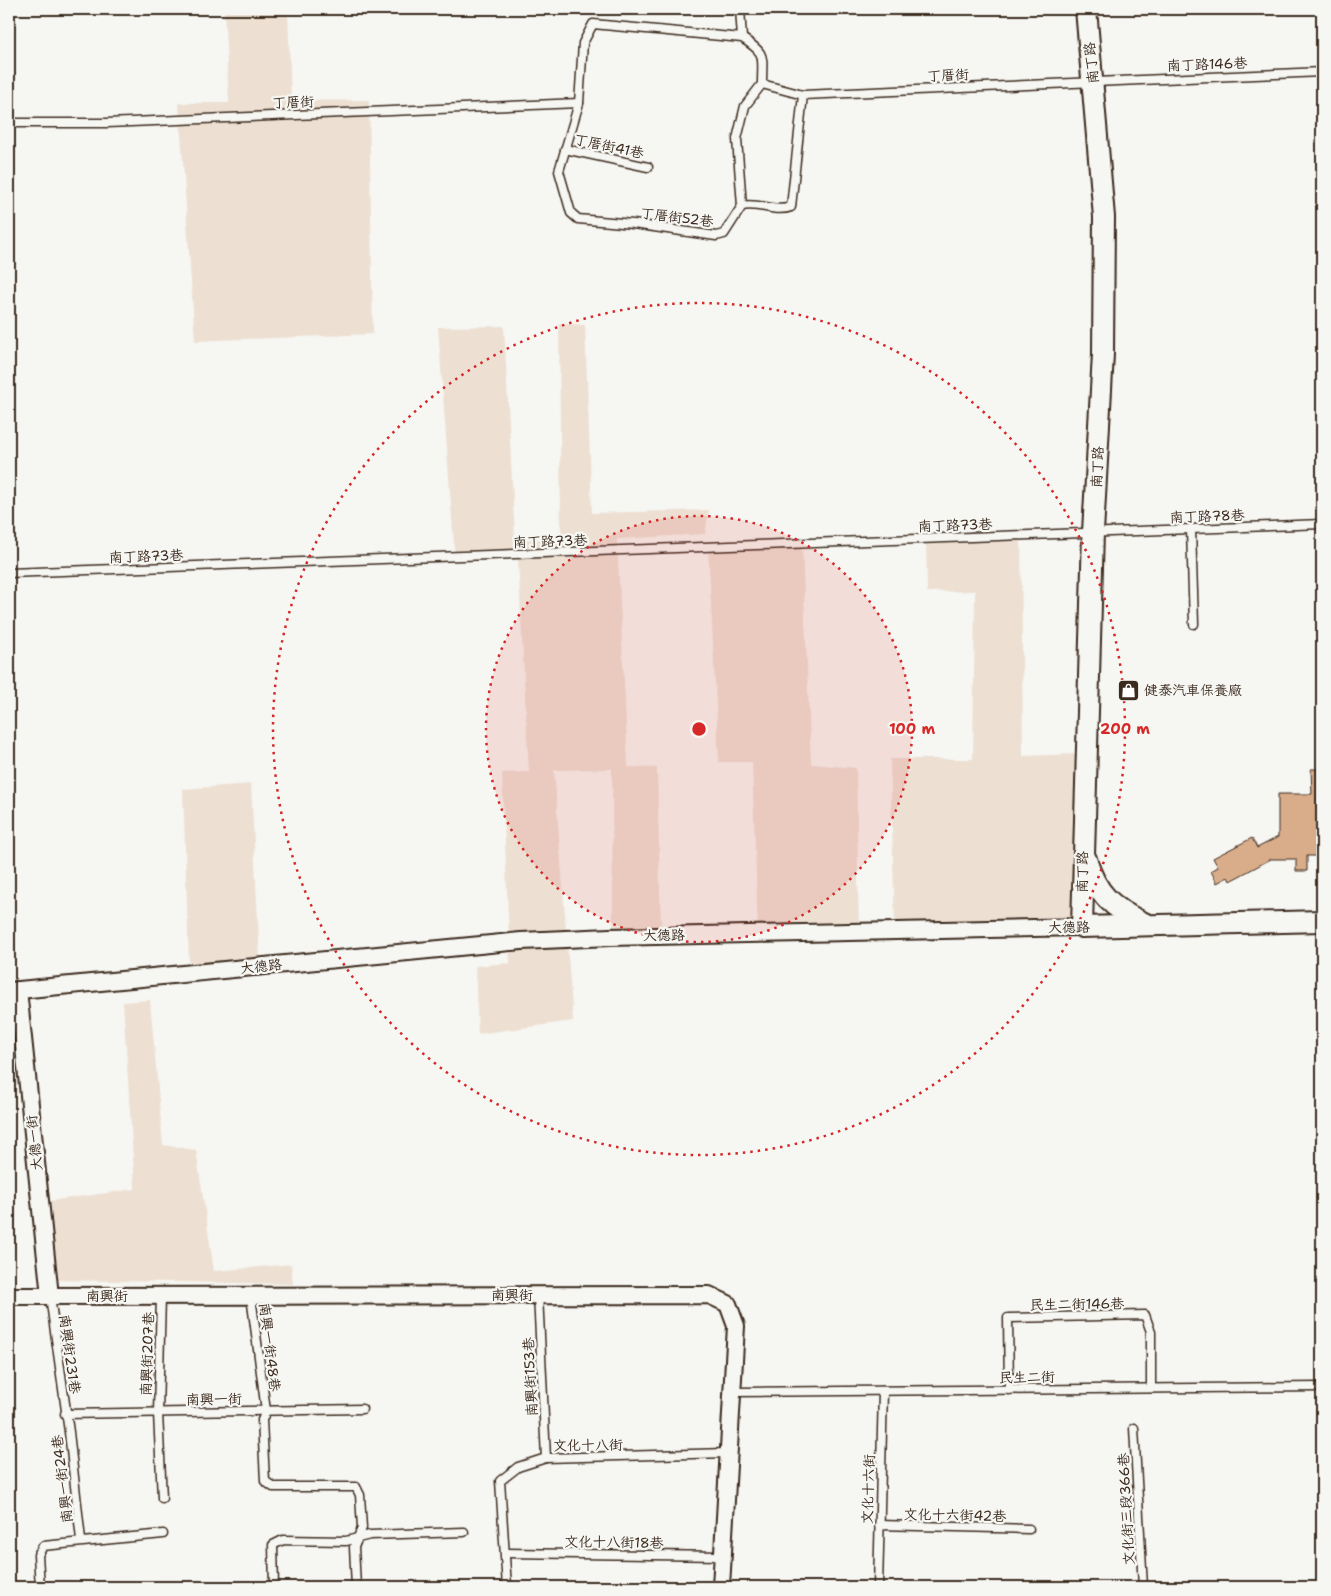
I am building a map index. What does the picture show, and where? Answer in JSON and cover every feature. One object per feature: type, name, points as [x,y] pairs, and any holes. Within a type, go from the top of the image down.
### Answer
[{"type":"street","name":"南丁路","points":[[1082,927],[1082,848],[1093,532],[1103,354],[1104,217],[1086,9]]},
{"type":"street","points":[[1082,848],[1090,876],[1104,897],[1130,917],[1148,925]]},
{"type":"street","name":"大德路","points":[[13,991],[521,941],[610,937],[1322,920]]},
{"type":"street","name":"大德一街","points":[[13,991],[50,1296]]},
{"type":"street","name":"南興街","points":[[9,1296],[709,1294],[728,1304],[736,1326],[721,1587]]},
{"type":"lane","points":[[740,9],[742,38],[759,49],[762,57],[762,84],[745,106],[737,139],[742,206],[750,204],[784,210],[791,207],[803,95],[762,84]]},
{"type":"lane","name":"丁厝街52巷","points":[[742,38],[593,24],[582,44],[579,103],[559,171],[571,213],[578,219],[716,236],[724,234],[742,206]]},
{"type":"lane","name":"南丁路146巷","points":[[1093,81],[1322,72]]},
{"type":"lane","name":"丁厝街","points":[[803,95],[1093,81]]},
{"type":"lane","name":"丁厝街","points":[[9,123],[107,123],[579,103]]},
{"type":"lane","name":"丁厝街41巷","points":[[565,149],[648,167]]},
{"type":"lane","name":"南丁路78巷","points":[[1093,532],[1322,524]]},
{"type":"lane","points":[[1191,529],[1194,624]]},
{"type":"lane","name":"南丁路73巷","points":[[9,573],[1093,532]]},
{"type":"lane","name":"南興街153巷","points":[[538,1295],[546,1458]]},
{"type":"lane","name":"南興街231巷","points":[[50,1296],[65,1414]]},
{"type":"lane","name":"南興街207巷","points":[[158,1413],[161,1296]]},
{"type":"lane","name":"南興一街48巷","points":[[251,1296],[266,1411],[262,1420],[265,1481],[273,1487],[356,1487],[360,1495],[362,1528],[357,1538]]},
{"type":"lane","name":"民生二街146巷","points":[[1009,1390],[1008,1318],[1144,1316],[1150,1332],[1151,1388]]},
{"type":"lane","name":"民生二街","points":[[731,1392],[1322,1387]]},
{"type":"lane","name":"文化十六街","points":[[878,1587],[883,1391]]},
{"type":"lane","name":"南興一街","points":[[65,1414],[362,1409]]},
{"type":"lane","points":[[158,1413],[162,1498]]},
{"type":"lane","name":"南興一街24巷","points":[[65,1414],[81,1540]]},
{"type":"lane","name":"文化街三段366巷","points":[[1134,1428],[1143,1587]]},
{"type":"lane","name":"文化十八街","points":[[508,1587],[500,1481],[518,1467],[546,1458],[728,1453]]},
{"type":"lane","name":"文化十六街42巷","points":[[879,1526],[1029,1529]]},
{"type":"lane","points":[[274,1587],[273,1545],[284,1540],[346,1541],[370,1535],[464,1532]]},
{"type":"lane","points":[[40,1587],[38,1555],[43,1546],[81,1540],[163,1534]]},
{"type":"lane","points":[[356,1587],[354,1547],[357,1538]]},
{"type":"lane","name":"文化十八街18巷","points":[[506,1553],[723,1556]]},
{"type":"shaded area","points":[[224,9],[288,9],[291,101],[369,100],[373,334],[195,341],[179,103],[229,103]]},
{"type":"shaded area","points":[[559,323],[585,325],[592,513],[709,510],[705,534],[617,539],[628,767],[657,768],[661,934],[613,935],[612,769],[554,770],[573,1021],[478,1034],[475,966],[510,963],[502,773],[529,772],[518,558],[455,560],[438,327],[504,326],[515,539],[561,540]]},
{"type":"shaded area","points":[[1021,533],[1023,756],[1077,754],[1074,921],[895,928],[890,759],[973,759],[975,591],[927,592],[926,537]]},
{"type":"shaded area","points":[[708,546],[802,546],[811,764],[856,768],[859,933],[758,932],[752,762],[719,762]]},
{"type":"shaded area","points":[[251,784],[260,961],[189,964],[183,789]]},
{"type":"shaded area","points":[[150,1000],[163,1145],[196,1150],[214,1271],[291,1264],[293,1284],[56,1280],[49,1201],[135,1189],[123,1002]]},
{"type":"building","points":[[1311,769],[1322,769],[1322,856],[1307,856],[1307,871],[1296,871],[1296,859],[1271,859],[1230,881],[1228,877],[1217,883],[1211,871],[1218,867],[1213,858],[1252,838],[1257,848],[1278,837],[1278,794],[1312,794]]},
{"type":"place","name":"健泰汽車保養廠","points":[[1128,690]]}]
